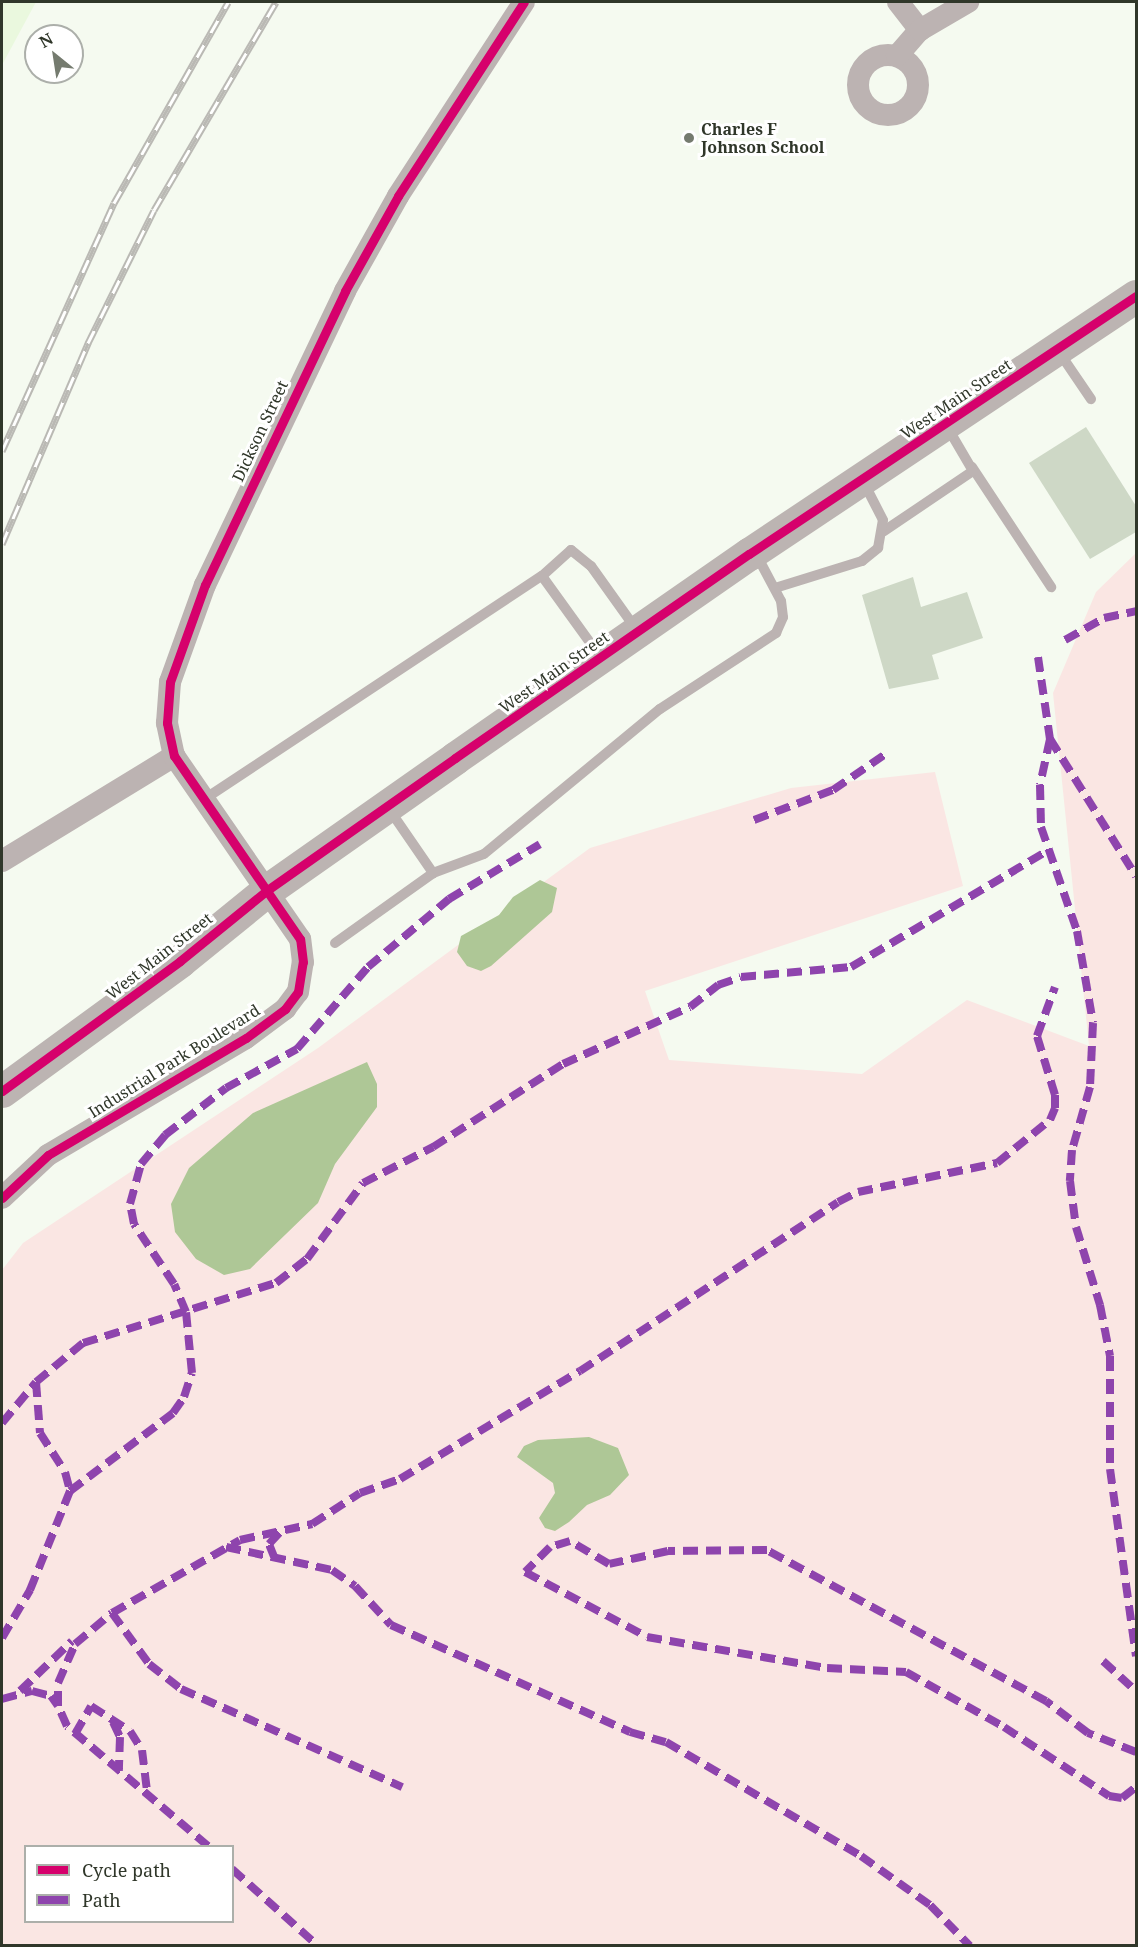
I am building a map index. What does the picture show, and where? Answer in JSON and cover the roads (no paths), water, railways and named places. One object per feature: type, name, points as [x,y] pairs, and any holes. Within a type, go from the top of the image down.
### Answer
[{"type":"main road","name":"West Main Street","points":[[2,1091],[180,961],[266,891],[754,551],[1137,296]]},
{"type":"street","name":"Dickson Street","points":[[266,891],[174,756],[167,723],[177,655],[300,380],[398,196],[524,2]]},
{"type":"street","points":[[898,2],[920,30]]},
{"type":"street","points":[[897,56],[920,30],[968,2]]},
{"type":"street","points":[[2,861],[174,756]]},
{"type":"street","name":"Industrial Park Boulevard","points":[[2,1198],[48,1155],[246,1038],[285,1009],[298,992],[303,962],[300,939],[266,891]]},
{"type":"lane","points":[[1058,350],[1091,399]]},
{"type":"lane","points":[[946,425],[1051,587]]},
{"type":"lane","points":[[884,531],[969,477],[972,467]]},
{"type":"lane","points":[[775,588],[862,561],[878,548],[884,531],[878,506],[862,480]]},
{"type":"lane","points":[[203,800],[542,576],[562,555],[578,551],[638,632]]},
{"type":"lane","points":[[335,943],[434,873],[484,854],[660,709],[776,633],[783,617],[775,588],[754,551]]},
{"type":"lane","points":[[542,576],[601,657]]},
{"type":"lane","points":[[387,807],[434,873]]},
{"type":"railway","points":[[2,451],[114,203],[228,2]]},
{"type":"railway","points":[[2,544],[88,343],[154,210],[276,2]]},
{"type":"place","name":"Charles F Johnson School","points":[[689,138]]}]
